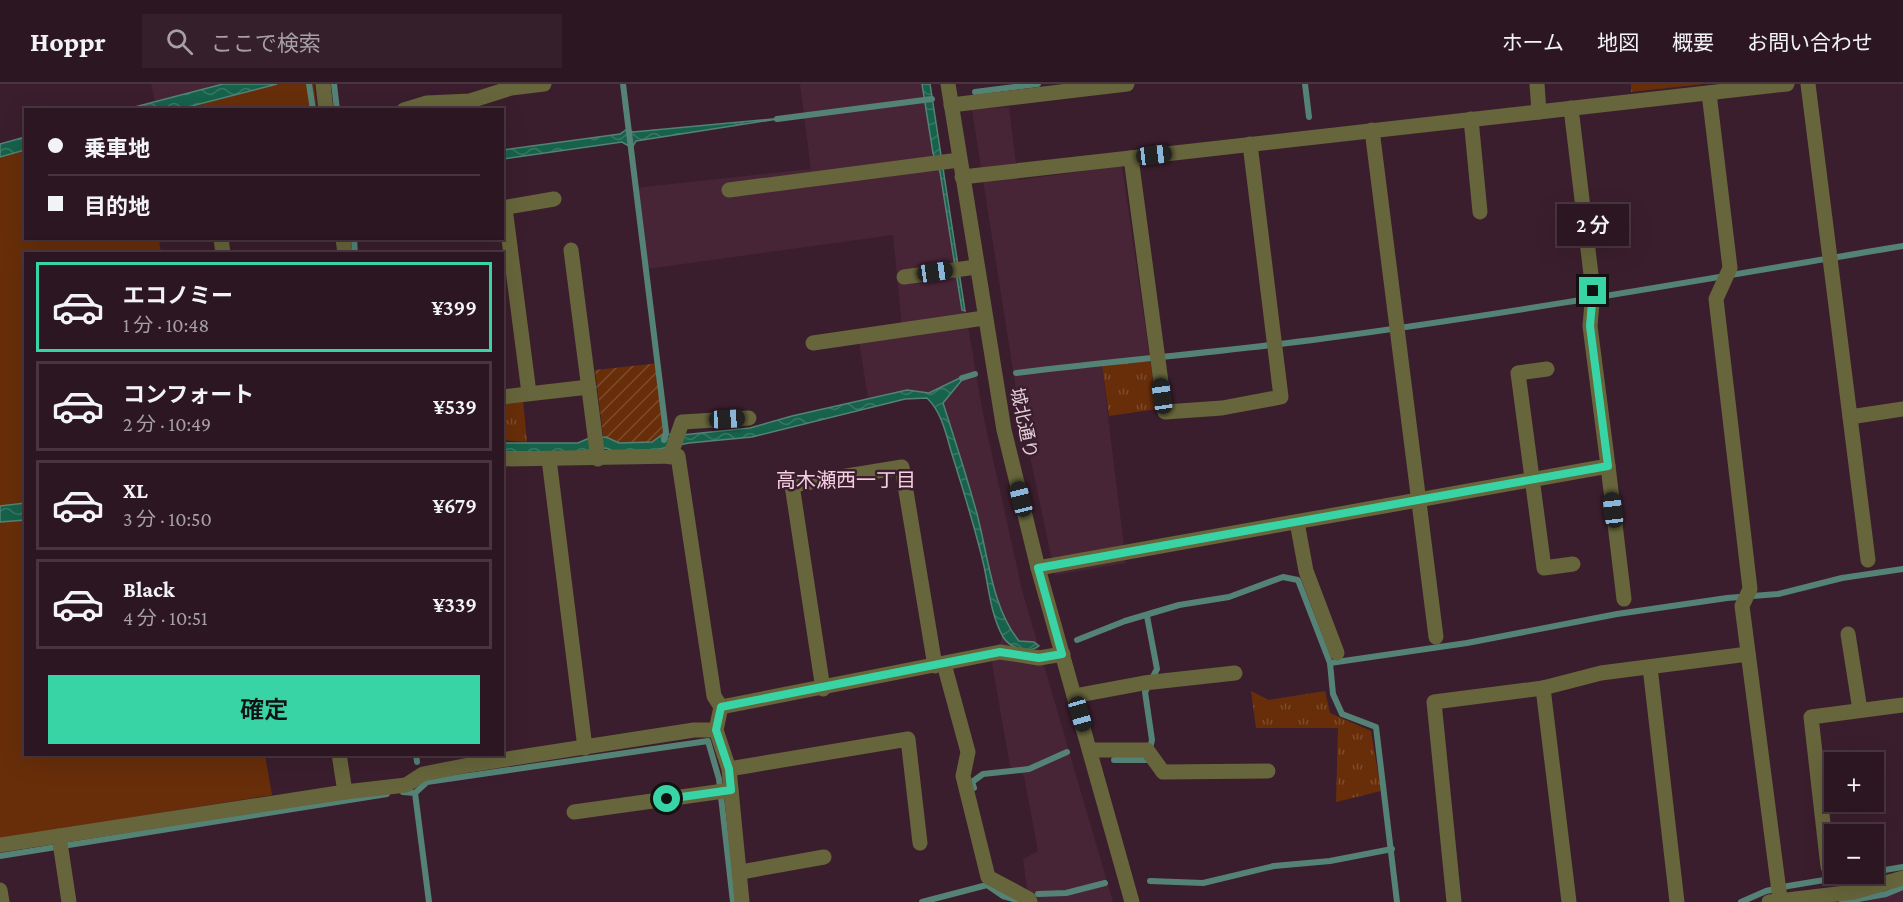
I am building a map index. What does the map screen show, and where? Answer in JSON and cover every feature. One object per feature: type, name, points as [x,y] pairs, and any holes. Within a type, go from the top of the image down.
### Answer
[{"type":"street","points":[[323,84],[326,108]]},
{"type":"street","points":[[411,108],[428,103],[470,100],[511,88],[544,84]]},
{"type":"street","name":"城北通り","points":[[948,84],[951,105],[945,162],[962,177],[964,268],[984,318],[1004,430],[1038,568],[1132,902]]},
{"type":"street","points":[[951,105],[1127,84]]},
{"type":"street","points":[[1537,84],[1539,112]]},
{"type":"street","points":[[962,177],[1787,84]]},
{"type":"street","points":[[1808,84],[1868,560]]},
{"type":"street","points":[[1708,93],[1727,275],[1716,299],[1750,589],[1742,606],[1776,894],[1854,892],[1903,878]]},
{"type":"street","points":[[1571,108],[1593,298],[1590,326],[1624,599]]},
{"type":"street","points":[[1471,119],[1480,212]]},
{"type":"street","points":[[1372,130],[1436,637]]},
{"type":"street","points":[[1131,158],[1164,412],[1222,408],[1281,397],[1250,144]]},
{"type":"street","points":[[729,190],[945,162]]},
{"type":"street","points":[[529,393],[509,303],[504,208],[554,199]]},
{"type":"street","points":[[571,250],[598,459]]},
{"type":"street","points":[[903,277],[964,268]]},
{"type":"street","points":[[813,343],[984,318]]},
{"type":"street","points":[[1547,369],[1518,373],[1531,480],[1544,568],[1573,564]]},
{"type":"street","points":[[504,397],[589,387]]},
{"type":"street","points":[[1850,417],[1903,409]]},
{"type":"street","points":[[671,453],[682,422],[749,418]]},
{"type":"street","points":[[504,459],[598,459],[671,453],[678,456],[714,696],[721,707],[716,730],[729,769],[741,872],[742,902]]},
{"type":"street","points":[[549,459],[585,748]]},
{"type":"street","points":[[1038,568],[1608,466]]},
{"type":"street","points":[[823,689],[792,485],[902,467],[940,665],[968,752],[963,776],[988,877],[1030,902]]},
{"type":"street","points":[[1296,522],[1306,571],[1337,653]]},
{"type":"street","points":[[1848,634],[1860,710]]},
{"type":"street","points":[[721,707],[823,689],[1000,652],[1039,658],[1062,654]]},
{"type":"street","points":[[1454,902],[1434,702],[1544,688],[1601,673],[1748,654]]},
{"type":"street","points":[[1650,667],[1677,902]]},
{"type":"street","points":[[1074,696],[1150,683],[1235,673]]},
{"type":"street","points":[[1544,688],[1569,902]]},
{"type":"street","points":[[1824,839],[1811,717],[1903,705]]},
{"type":"street","points":[[0,845],[345,792],[406,785],[423,774],[479,759],[585,748],[694,730],[716,730]]},
{"type":"street","points":[[729,769],[908,739],[920,843]]},
{"type":"street","points":[[1090,750],[1150,754],[1163,772],[1268,771]]},
{"type":"street","points":[[339,756],[345,792]]},
{"type":"street","points":[[574,812],[731,790]]},
{"type":"street","points":[[59,836],[69,902]]},
{"type":"street","points":[[741,872],[824,857]]},
{"type":"street","points":[[0,890],[2,902]]},
{"type":"shaded area","points":[[151,84],[222,84],[155,102]]},
{"type":"shaded area","points":[[800,84],[927,84],[983,414],[1022,590],[1113,902],[1029,902],[1023,859],[1038,851],[1024,776],[1010,766],[992,663],[1004,633],[975,515],[938,398],[907,394],[869,404],[859,341],[903,336],[893,235],[647,269],[635,188],[811,169]]},
{"type":"shaded area","points":[[1009,107],[1018,180],[1122,166],[1150,359],[1102,366],[1126,563],[1055,575],[1016,389],[972,110]]},
{"type":"shaded area","points":[[1903,885],[1903,902],[1807,902],[1883,893]]},
{"type":"green space","points":[[277,84],[314,84],[317,108],[187,108]]},
{"type":"green space","points":[[1631,84],[1704,84],[1631,92]]},
{"type":"green space","points":[[24,150],[24,240],[159,240],[161,252],[24,252],[24,756],[265,756],[272,795],[0,839],[0,157]]},
{"type":"green space","points":[[1150,359],[1157,409],[1109,416],[1102,365]]},
{"type":"green space","points":[[660,363],[670,445],[634,448],[604,442],[595,370]]},
{"type":"green space","points":[[523,399],[527,442],[504,440],[504,403]]},
{"type":"green space","points":[[1251,691],[1269,700],[1325,691],[1330,713],[1371,731],[1381,791],[1336,802],[1338,728],[1256,728]]},
{"type":"water","points":[[223,84],[277,84],[184,108],[131,108]]},
{"type":"water","points":[[922,84],[930,84],[965,311],[962,310],[940,172],[933,153]]},
{"type":"water","points":[[784,118],[636,141],[632,148],[622,142],[504,159],[504,150],[620,134],[627,129],[633,132]]},
{"type":"water","points":[[24,137],[24,150],[0,157],[0,144]]},
{"type":"water","points":[[966,375],[943,403],[973,500],[992,581],[1003,613],[1019,641],[1034,642],[1039,646],[1035,648],[1025,650],[1015,647],[1006,641],[999,629],[977,537],[945,430],[936,409],[927,398],[905,399],[752,437],[689,443],[654,450],[613,451],[606,448],[576,452],[504,452],[504,443],[578,443],[587,439],[606,437],[619,443],[652,442],[666,432],[672,436],[750,428],[907,390],[929,393]]},
{"type":"water","points":[[24,503],[24,520],[0,522],[0,506]]},
{"type":"waterway","points":[[309,84],[313,108]]},
{"type":"waterway","points":[[334,84],[337,108]]},
{"type":"waterway","points":[[623,84],[666,432],[664,440]]},
{"type":"waterway","points":[[975,92],[1038,84]]},
{"type":"waterway","points":[[1305,84],[1309,117]]},
{"type":"waterway","points":[[777,119],[932,99]]},
{"type":"waterway","points":[[354,240],[355,252]]},
{"type":"waterway","points":[[1016,373],[1288,343],[1399,328],[1903,246]]},
{"type":"waterway","points":[[962,378],[975,374]]},
{"type":"waterway","points":[[1330,663],[1467,643],[1617,614],[1727,598],[1778,594],[1842,578],[1903,569]]},
{"type":"waterway","points":[[1077,640],[1125,621],[1179,605],[1229,597],[1283,577],[1298,580],[1330,663],[1333,694],[1342,714],[1376,727],[1397,902]]},
{"type":"waterway","points":[[1114,760],[1147,760],[1152,740],[1145,692],[1157,669],[1147,616]]},
{"type":"waterway","points":[[415,793],[427,782],[708,741],[719,779],[733,902]]},
{"type":"waterway","points":[[974,788],[972,782],[983,774],[1029,769],[1067,752]]},
{"type":"waterway","points":[[416,756],[417,762]]},
{"type":"waterway","points":[[403,792],[415,793],[429,902]]},
{"type":"waterway","points":[[0,856],[387,794]]},
{"type":"waterway","points":[[1150,881],[1203,883],[1274,866],[1330,861],[1392,849]]},
{"type":"waterway","points":[[1741,902],[1766,891],[1788,886],[1903,867]]},
{"type":"waterway","points":[[1038,894],[1066,893],[1105,883]]},
{"type":"waterway","points":[[922,902],[987,885],[1003,896],[1020,901]]},
{"type":"waterway","points":[[1842,902],[1886,894],[1903,887]]},
{"type":"district","name":"高木瀬西一丁目","points":[[846,480]]},
{"type":"route","points":[[667,799],[731,790],[729,769],[716,730],[721,707],[823,689],[1000,652],[1039,658],[1062,654],[1038,568],[1608,466],[1590,326],[1593,291]]}]
